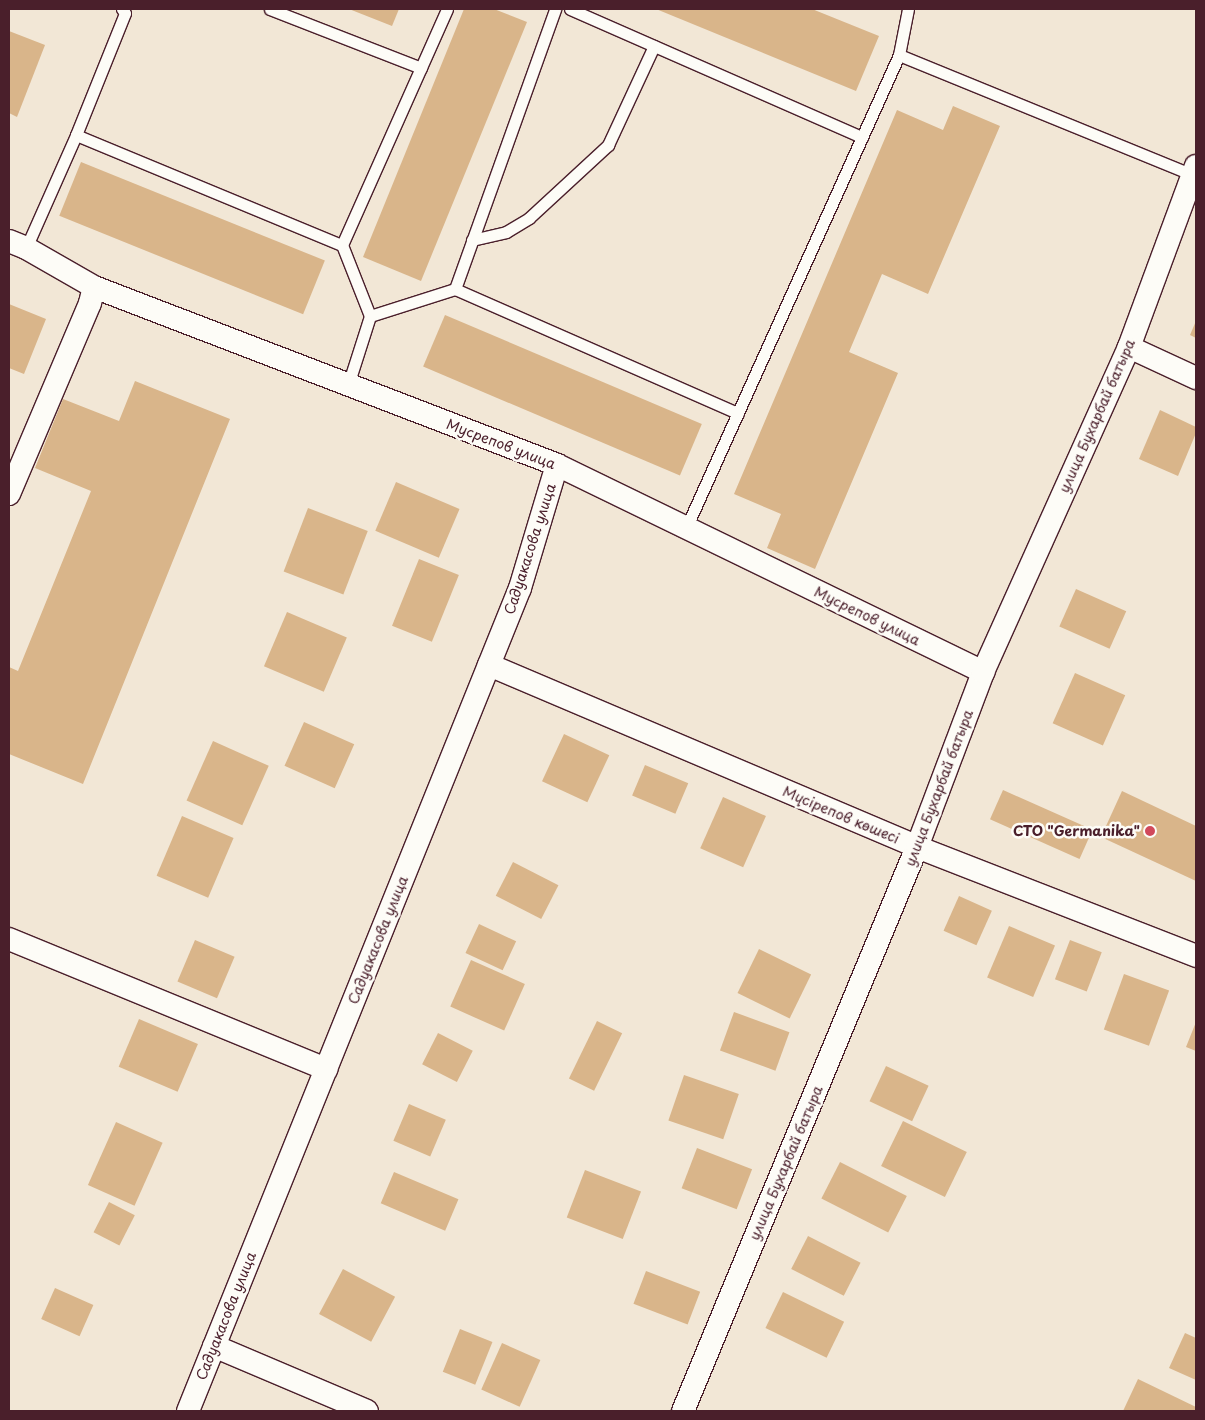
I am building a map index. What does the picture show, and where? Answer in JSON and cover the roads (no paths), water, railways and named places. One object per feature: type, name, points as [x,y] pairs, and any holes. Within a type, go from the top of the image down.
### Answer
[{"type":"street","name":"улица Бухарбай батыра","points":[[683,1411],[917,848],[983,672],[1129,347],[1194,170]]},
{"type":"street","name":"Мусрепов улица","points":[[18,245],[94,287],[557,465],[983,672]]},
{"type":"street","points":[[9,494],[90,303],[94,287]]},
{"type":"street","points":[[1129,347],[1196,378]]},
{"type":"street","name":"Садуакасова улица","points":[[188,1411],[520,588],[557,465]]},
{"type":"street","name":"Мүсірепов көшесі","points":[[489,665],[917,848],[1196,956]]},
{"type":"street","points":[[9,939],[326,1069]]},
{"type":"street","points":[[214,1346],[366,1411]]},
{"type":"lane","points":[[270,9],[421,68]]},
{"type":"lane","points":[[348,385],[370,316],[342,245],[448,9]]},
{"type":"lane","points":[[455,289],[556,9]]},
{"type":"lane","points":[[570,9],[862,137]]},
{"type":"lane","points":[[686,528],[899,55],[908,9]]},
{"type":"lane","points":[[18,245],[76,135],[127,10]]},
{"type":"lane","points":[[472,240],[506,232],[529,218],[608,145],[654,46]]},
{"type":"lane","points":[[899,55],[1194,170]]},
{"type":"lane","points":[[76,135],[342,245]]},
{"type":"lane","points":[[370,316],[455,289],[738,414]]},
{"type":"place","name":"СТО \"Germanika\"","points":[[1150,831]]}]
